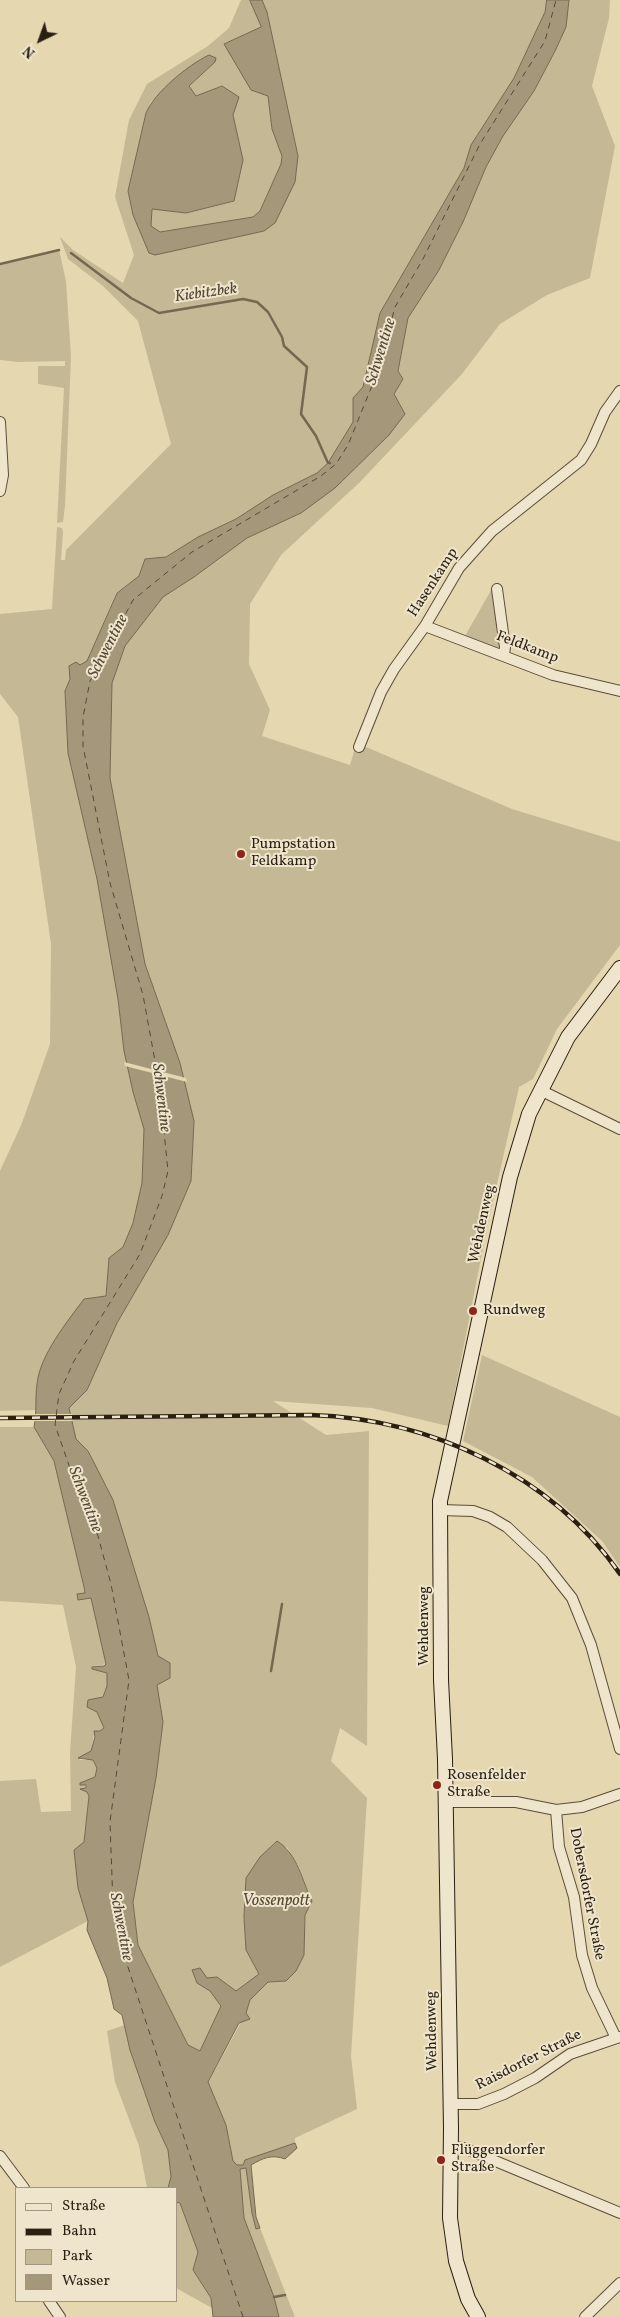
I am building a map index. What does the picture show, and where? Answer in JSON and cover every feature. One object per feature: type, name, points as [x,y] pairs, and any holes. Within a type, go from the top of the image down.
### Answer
[{"type":"main road","name":"Wehdenweg","points":[[478,2317],[461,2280],[452,2239],[446,1802],[441,1680],[440,1510],[449,1456],[510,1177],[529,1114],[568,1037],[620,968]]},
{"type":"street","name":"Hasenkamp","points":[[359,747],[381,692],[394,669],[425,626],[459,568],[479,543],[581,460],[591,444],[605,412],[620,391]]},
{"type":"street","points":[[0,422],[3,475],[0,491]]},
{"type":"street","points":[[497,589],[505,647],[504,655]]},
{"type":"street","name":"Feldkamp","points":[[425,626],[554,675],[620,691]]},
{"type":"street","points":[[540,1090],[620,1129]]},
{"type":"street","points":[[440,1510],[472,1511],[490,1517],[507,1527],[542,1560],[572,1598],[591,1645],[620,1749]]},
{"type":"street","points":[[446,1802],[516,1802],[556,1810],[582,1807],[620,1794]]},
{"type":"street","name":"Dobersdorfer Straße","points":[[556,1810],[559,1848],[574,1897],[582,1955],[592,1988],[618,2037]]},
{"type":"street","name":"Raisdorfer Straße","points":[[451,2104],[478,2104],[496,2097],[535,2078],[570,2054],[618,2037]]},
{"type":"street","points":[[451,2147],[464,2148],[620,2213]]},
{"type":"street","points":[[0,2156],[23,2187]]},
{"type":"street","points":[[584,2317],[620,2283]]},
{"type":"street","points":[[50,2302],[60,2317]]},
{"type":"green space","points":[[241,0],[250,0],[261,27],[224,44],[268,96],[272,129],[282,156],[281,164],[260,211],[253,217],[160,232],[150,226],[152,209],[186,213],[234,201],[243,160],[233,115],[239,97],[222,86],[196,96],[189,86],[215,62],[151,102],[146,113],[128,191],[133,215],[149,252],[264,231],[298,156],[267,12],[262,0],[547,0],[545,12],[514,78],[471,145],[464,168],[380,313],[363,387],[353,398],[353,422],[328,463],[317,473],[273,495],[236,519],[198,537],[166,557],[145,559],[139,576],[116,593],[87,661],[80,665],[69,666],[70,679],[65,691],[68,753],[97,879],[118,999],[124,1051],[144,1129],[142,1184],[133,1223],[123,1247],[109,1258],[106,1296],[37,1383],[38,1410],[0,1411],[0,1171],[22,1123],[50,1044],[51,944],[18,717],[0,694],[0,614],[52,609],[57,527],[62,528],[63,532],[61,560],[65,560],[66,550],[171,444],[138,321],[103,286],[68,259],[60,237],[73,250],[123,283],[134,255],[115,197],[129,120],[147,84],[208,46],[229,28]]},
{"type":"green space","points":[[569,0],[610,0],[609,18],[592,86],[615,146],[590,278],[547,295],[500,324],[462,374],[359,483],[281,555],[250,604],[249,664],[270,710],[262,736],[350,765],[355,748],[366,747],[512,809],[620,842],[620,945],[557,1029],[533,1079],[519,1087],[487,1228],[448,1426],[372,1408],[273,1401],[326,1435],[369,1431],[367,1746],[340,1728],[331,1761],[367,1798],[351,2056],[357,2109],[295,2138],[295,2143],[245,2160],[243,2165],[237,2165],[233,2161],[226,2125],[208,2083],[246,2013],[250,2000],[268,1982],[285,1981],[304,1955],[305,1915],[312,1901],[298,1865],[287,1847],[246,1878],[244,1917],[246,1950],[259,1974],[236,1991],[217,1977],[197,1983],[210,1991],[221,2006],[200,2051],[188,2045],[138,1945],[133,1902],[156,1778],[163,1722],[157,1685],[158,1656],[149,1617],[88,1451],[76,1439],[69,1408],[87,1390],[117,1323],[168,1235],[191,1181],[194,1121],[180,1063],[145,964],[110,777],[112,683],[125,646],[163,597],[247,538],[301,513],[394,394],[403,379],[398,371],[408,318],[439,270],[463,222],[486,167],[503,136],[534,91],[556,49],[566,26]]},
{"type":"green space","points":[[59,250],[66,281],[71,356],[65,506],[63,522],[57,523],[64,388],[38,384],[38,366],[65,366],[65,361],[18,362],[0,360],[0,264]]},
{"type":"green space","points":[[494,585],[503,645],[501,650],[465,636]]},
{"type":"green space","points":[[482,1355],[620,1417],[620,1567],[602,1541],[532,1477],[463,1441]]},
{"type":"green space","points":[[0,1427],[34,1427],[54,1461],[84,1587],[85,1593],[78,1600],[91,1598],[106,1664],[92,1667],[107,1673],[107,1686],[97,1712],[104,1728],[94,1735],[91,1751],[79,1760],[93,1760],[97,1768],[95,1777],[82,1782],[86,1788],[81,1789],[87,1792],[89,1796],[78,1888],[88,1921],[0,1967],[0,1781],[36,1779],[41,1812],[71,1811],[70,1752],[76,1667],[63,1605],[0,1601]]},
{"type":"green space","points":[[125,2025],[130,2050],[155,2122],[168,2150],[171,2177],[168,2187],[147,2187],[139,2146],[115,2082],[107,2031]]},
{"type":"green space","points":[[240,2168],[246,2168],[256,2229],[260,2228],[295,2317],[279,2317],[274,2297],[244,2218]]},
{"type":"green space","points":[[178,2202],[180,2203],[198,2252],[193,2270],[211,2299],[212,2308],[178,2289]]},
{"type":"water","points":[[250,0],[262,0],[267,12],[298,156],[295,182],[275,223],[264,231],[155,255],[149,253],[133,215],[128,191],[146,113],[150,105],[164,88],[192,65],[209,55],[216,58],[215,62],[189,86],[196,96],[222,86],[239,97],[233,115],[243,160],[234,201],[186,213],[152,209],[151,226],[160,232],[253,217],[260,211],[281,164],[282,156],[272,129],[268,96],[251,90],[224,44],[261,27]]},
{"type":"water","points":[[547,0],[569,0],[566,27],[556,49],[534,91],[503,136],[486,167],[463,222],[439,270],[408,318],[398,371],[403,379],[394,394],[405,414],[389,435],[335,488],[301,513],[247,538],[163,597],[125,646],[112,683],[110,778],[145,964],[180,1063],[194,1121],[191,1181],[168,1235],[117,1323],[87,1390],[69,1408],[76,1439],[88,1451],[113,1500],[149,1617],[158,1656],[170,1663],[170,1678],[157,1685],[163,1722],[156,1778],[133,1902],[138,1945],[188,2045],[200,2051],[221,2006],[210,1991],[197,1983],[192,1970],[200,1968],[207,1978],[217,1977],[236,1991],[259,1974],[246,1950],[244,1917],[246,1878],[260,1857],[277,1841],[284,1846],[295,1860],[312,1901],[305,1915],[304,1955],[296,1971],[286,1981],[268,1982],[250,2000],[246,2013],[250,2019],[239,2023],[208,2082],[226,2125],[233,2161],[237,2165],[243,2165],[245,2160],[295,2143],[297,2148],[285,2159],[268,2158],[251,2165],[256,2217],[260,2228],[256,2229],[252,2213],[246,2168],[240,2169],[244,2218],[274,2297],[279,2317],[213,2317],[211,2298],[193,2270],[198,2252],[180,2203],[178,2202],[178,2187],[168,2187],[171,2177],[168,2150],[155,2122],[130,2050],[122,2015],[114,2009],[107,1978],[87,1930],[88,1921],[78,1888],[74,1850],[84,1842],[89,1796],[87,1792],[80,1789],[86,1788],[86,1785],[80,1785],[80,1783],[95,1777],[97,1768],[93,1760],[78,1758],[91,1751],[95,1737],[94,1731],[100,1731],[104,1728],[97,1712],[87,1707],[88,1700],[103,1697],[107,1686],[107,1673],[92,1669],[92,1667],[104,1666],[106,1664],[91,1598],[78,1600],[77,1594],[85,1593],[84,1587],[54,1461],[34,1427],[37,1384],[43,1362],[55,1339],[84,1299],[106,1296],[109,1258],[123,1247],[133,1223],[142,1183],[144,1129],[124,1051],[118,999],[97,879],[68,753],[65,691],[70,679],[69,666],[76,662],[80,665],[87,661],[117,593],[139,576],[145,559],[166,557],[198,537],[236,519],[273,495],[317,473],[328,463],[353,422],[353,398],[363,387],[380,313],[464,168],[471,145],[514,78],[545,12]]},
{"type":"pier","points":[[124,1062],[186,1078],[187,1082],[125,1066]]},
{"type":"pier","points":[[34,1414],[72,1414],[73,1421],[33,1421]]},
{"type":"waterway","name":"Kiebitzbek","points":[[0,264],[59,250]]},
{"type":"waterway","name":"Kiebitzbek","points":[[71,253],[131,298],[159,313],[243,299],[257,302],[268,312],[282,337],[284,346],[307,367],[301,414],[316,436],[328,463],[330,463]]},
{"type":"waterway","points":[[271,1671],[282,1604]]},
{"type":"waterway","points":[[274,2297],[285,2295]]},
{"type":"ferry route","points":[[243,2317],[123,1952],[113,1905],[110,1822],[129,1680],[111,1584],[98,1536],[72,1474],[55,1425],[59,1394],[74,1361],[140,1254],[162,1196],[168,1171],[159,1083],[143,995],[110,883],[83,746],[83,717],[90,681],[133,600],[192,552],[321,476],[336,464],[348,445],[378,371],[395,307],[423,259],[480,144],[545,41],[556,0]]},
{"type":"railway","points":[[0,1418],[311,1415],[356,1419],[400,1427],[443,1441],[484,1459],[523,1481],[559,1508],[592,1539],[620,1574]]},
{"type":"place","name":"Pumpstation Feldkamp","points":[[241,854]]},
{"type":"place","name":"Rundweg","points":[[473,1311]]},
{"type":"place","name":"Rosenfelder Straße","points":[[437,1785]]},
{"type":"place","name":"Flüggendorfer Straße","points":[[441,2160]]},
{"type":"water label","name":"Schwentine","points":[[382,352]]},
{"type":"water label","name":"Schwentine","points":[[109,647]]},
{"type":"water label","name":"Schwentine","points":[[160,1098]]},
{"type":"water label","name":"Schwentine","points":[[84,1500]]},
{"type":"water label","name":"Vossenpott","points":[[276,1902]]},
{"type":"water label","name":"Schwentine","points":[[120,1927]]}]
